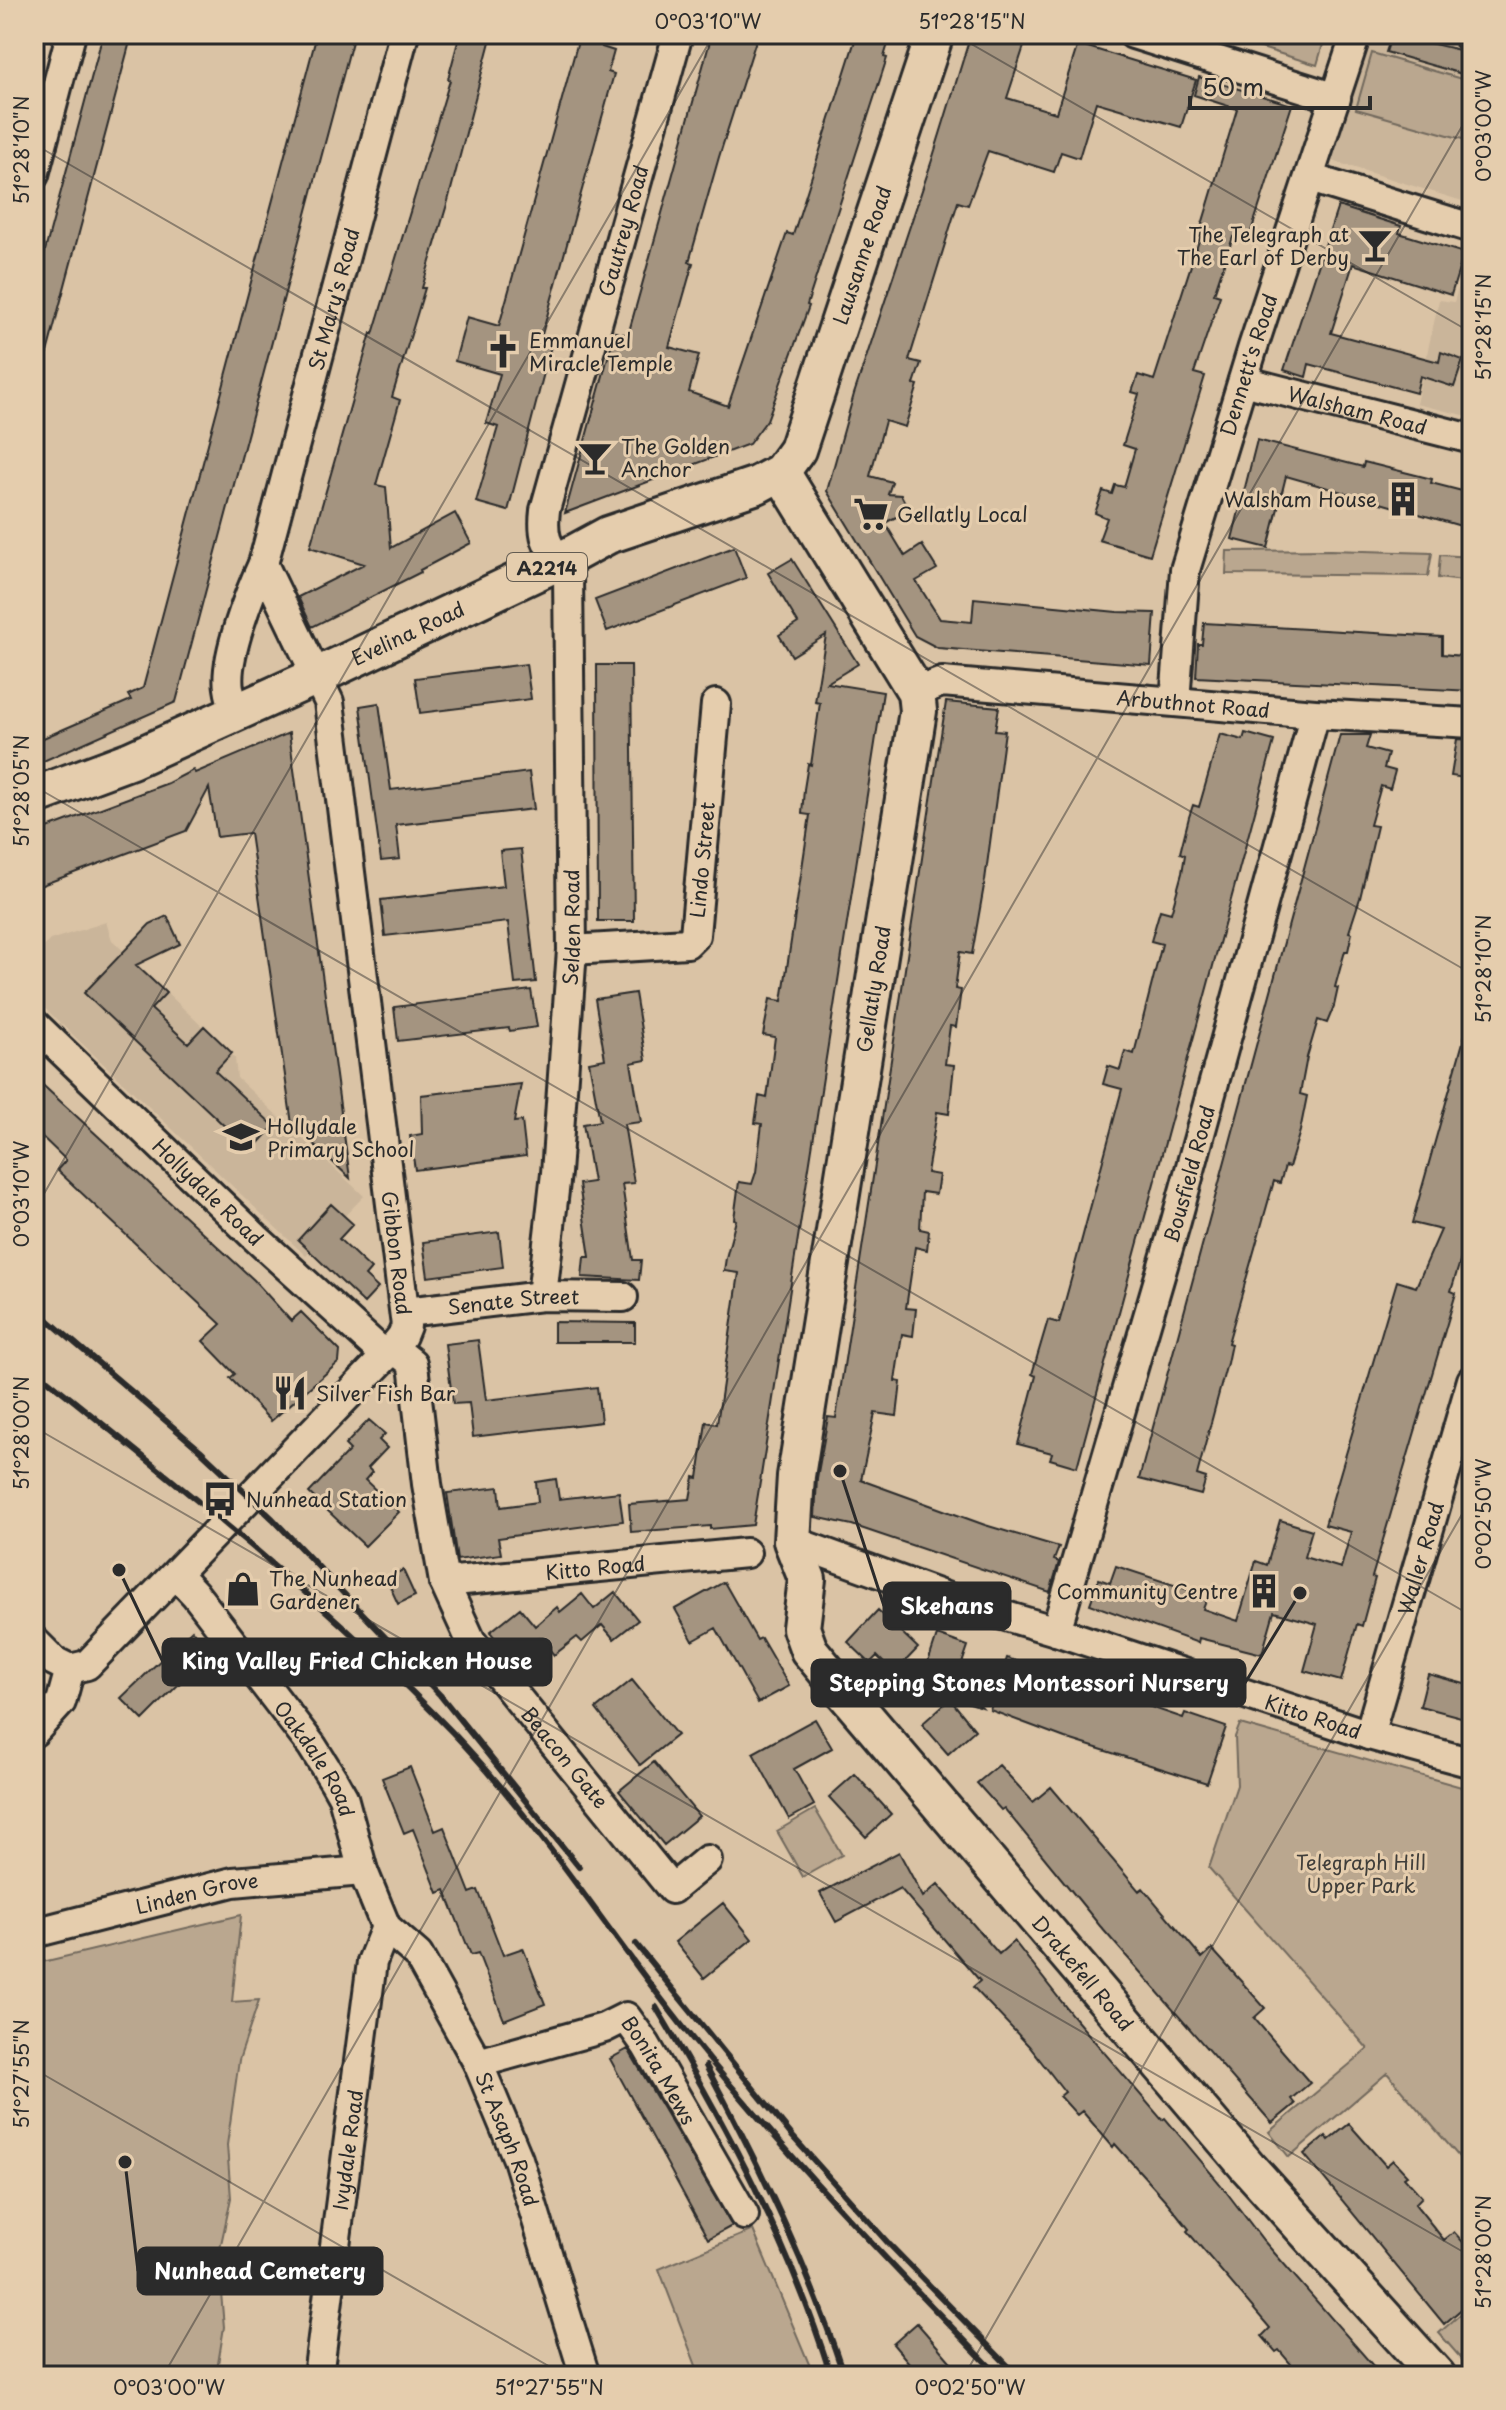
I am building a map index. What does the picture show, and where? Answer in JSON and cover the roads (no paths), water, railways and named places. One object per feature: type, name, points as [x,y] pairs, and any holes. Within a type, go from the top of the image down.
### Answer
[{"type":"main road","name":"Lausanne Road","points":[[781,472],[797,450],[935,34]]},
{"type":"main road","name":"Evelina Road","points":[[34,796],[131,760],[236,713],[560,561],[608,535],[718,499],[781,472]]},
{"type":"main road","points":[[781,472],[916,692]]},
{"type":"main road","name":"Gellatly Road","points":[[792,1541],[796,1476],[918,711],[916,692]]},
{"type":"main road","name":"Drakefell Road","points":[[792,1541],[806,1572],[801,1628],[809,1650],[1248,2167],[1437,2376]]},
{"type":"street","points":[[34,175],[71,34]]},
{"type":"street","name":"St Mary's Road","points":[[236,713],[228,687],[229,670],[249,594],[263,564],[404,34]]},
{"type":"street","name":"Gautrey Road","points":[[560,561],[547,546],[543,529],[545,510],[678,34]]},
{"type":"street","points":[[1133,34],[1336,98]]},
{"type":"street","name":"Dennett's Road","points":[[1175,701],[1185,570],[1356,34]]},
{"type":"street","points":[[1466,34],[1472,36]]},
{"type":"street","points":[[1310,178],[1468,227]]},
{"type":"street","name":"Walsham Road","points":[[1243,381],[1472,439]]},
{"type":"street","name":"Selden Road","points":[[542,1296],[556,1173],[572,950],[568,574],[560,561]]},
{"type":"street","points":[[263,564],[317,676]]},
{"type":"street","name":"Gibbon Road","points":[[70,1669],[87,1665],[390,1352],[406,1326],[334,738],[329,702],[317,676]]},
{"type":"street","name":"Arbuthnot Road","points":[[916,692],[942,682],[1315,714],[1472,723]]},
{"type":"street","name":"Lindo Street","points":[[572,950],[687,943],[695,935],[716,704]]},
{"type":"street","name":"Bousfield Road","points":[[1056,1631],[1176,1221],[1315,714]]},
{"type":"street","name":"Hollydale Road","points":[[34,1024],[256,1238],[390,1352],[412,1363],[427,1484],[444,1582]]},
{"type":"street","name":"Senate Street","points":[[406,1312],[542,1296],[623,1297]]},
{"type":"street","name":"Waller Road","points":[[1369,1735],[1472,1380]]},
{"type":"street","name":"Kitto Road","points":[[792,1541],[962,1603],[1369,1735],[1472,1763]]},
{"type":"street","name":"Kitto Road","points":[[444,1582],[746,1553]]},
{"type":"street","name":"Oakdale Road","points":[[176,1574],[195,1594],[312,1746],[343,1797],[363,1871],[386,1927]]},
{"type":"street","name":"Beacon Gate","points":[[444,1582],[471,1641],[672,1889],[707,1860]]},
{"type":"street","points":[[34,1641],[54,1661],[70,1669],[61,1702],[34,1732]]},
{"type":"street","name":"Linden Grove","points":[[34,1933],[233,1882],[363,1871]]},
{"type":"street","name":"St Asaph Road","points":[[386,1927],[418,1955],[478,2063],[518,2159],[585,2376]]},
{"type":"street","name":"Ivydale Road","points":[[318,2376],[372,1962],[386,1927]]},
{"type":"street","name":"Bonita Mews","points":[[478,2063],[604,2028],[626,2017],[646,2045],[744,2215]]},
{"type":"railway","points":[[34,1308],[200,1450],[273,1519],[440,1695],[579,1867]]},
{"type":"railway","points":[[34,1369],[302,1589],[453,1733],[516,1805],[658,1995],[761,2121],[999,2376]]},
{"type":"railway","points":[[636,1944],[793,2137],[889,2244],[1018,2376]]},
{"type":"railway","points":[[656,2007],[707,2095],[754,2186],[796,2280],[831,2376]]},
{"type":"railway","points":[[706,2066],[782,2218],[844,2376]]},
{"type":"place","name":"The Telegraph at The Earl of Derby","points":[[1375,245]]},
{"type":"place","name":"Emmanuel Miracle Temple","points":[[503,351]]},
{"type":"place","name":"The Golden Anchor","points":[[595,458]]},
{"type":"place","name":"Walsham House","points":[[1403,499]]},
{"type":"place","name":"Gellatly Local","points":[[871,514]]},
{"type":"place","name":"Hollydale Primary School","points":[[241,1137]]},
{"type":"place","name":"Silver Fish Bar","points":[[290,1393]]},
{"type":"place","name":"Skehans","points":[[840,1471]]},
{"type":"place","name":"Nunhead Station","points":[[220,1499]]},
{"type":"place","name":"King Valley Fried Chicken House","points":[[119,1570]]},
{"type":"place","name":"The Nunhead Gardener","points":[[243,1589]]},
{"type":"place","name":"Community Centre","points":[[1264,1591]]},
{"type":"place","name":"Stepping Stones Montessori Nursery","points":[[1300,1593]]},
{"type":"place","name":"Nunhead Cemetery","points":[[125,2162]]},
{"type":"park label","name":"Telegraph Hill Upper Park","points":[[1361,1874]]}]
